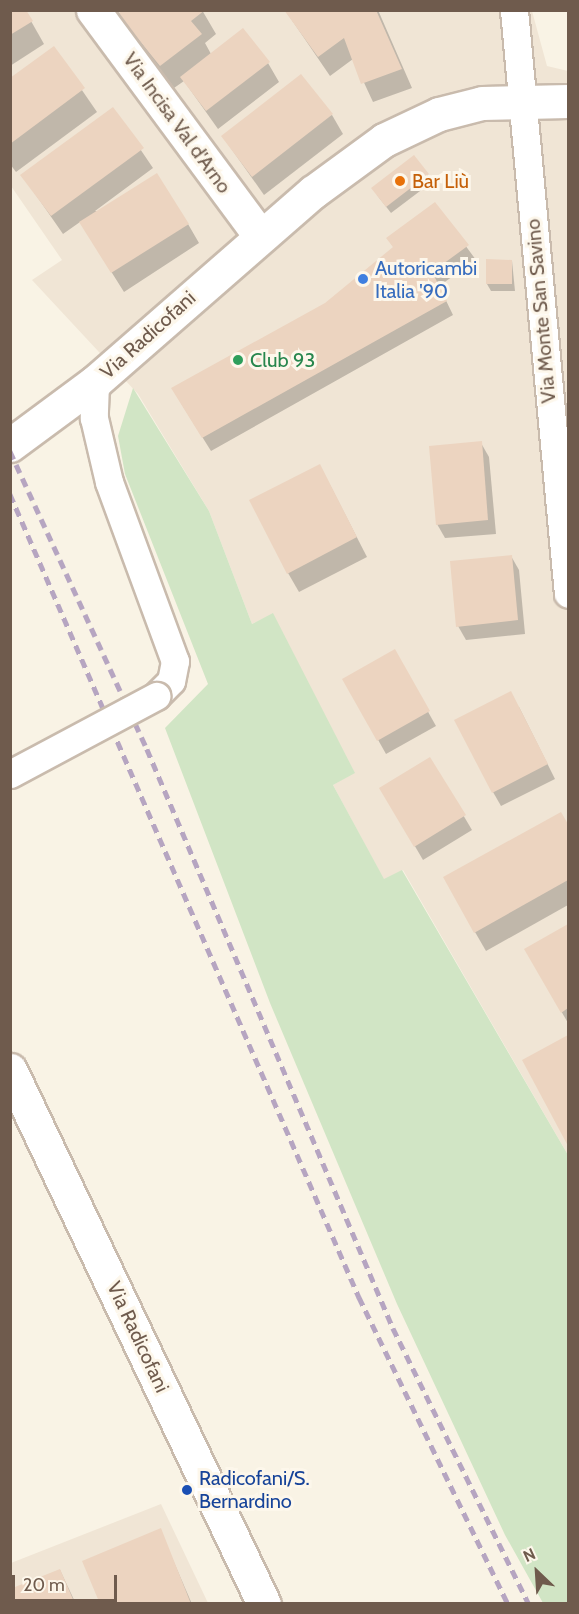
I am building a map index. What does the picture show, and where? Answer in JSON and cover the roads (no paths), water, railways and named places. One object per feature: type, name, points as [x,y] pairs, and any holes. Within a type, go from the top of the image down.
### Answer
[{"type":"street","name":"Via Incisa Val d'Arno","points":[[93,10],[260,236]]},
{"type":"street","name":"Via Monte San Savino","points":[[514,10],[568,594]]},
{"type":"street","name":"Via Radicofani","points":[[10,774],[156,696],[171,681],[175,661],[109,482],[94,418],[84,391],[260,236],[342,169],[402,130],[463,108],[524,99],[568,101]]},
{"type":"street","points":[[10,444],[84,391]]},
{"type":"street","name":"Via Radicofani","points":[[10,1070],[264,1604]]},
{"type":"railway","points":[[10,451],[147,749],[393,1328],[529,1604]]},
{"type":"railway","points":[[10,494],[359,1297],[508,1604]]},
{"type":"place","name":"Bar Liù","points":[[400,181]]},
{"type":"place","name":"Autoricambi Italia '90","points":[[363,279]]},
{"type":"place","name":"Club 93","points":[[238,360]]},
{"type":"place","name":"Radicofani/S. Bernardino","points":[[187,1490]]}]
